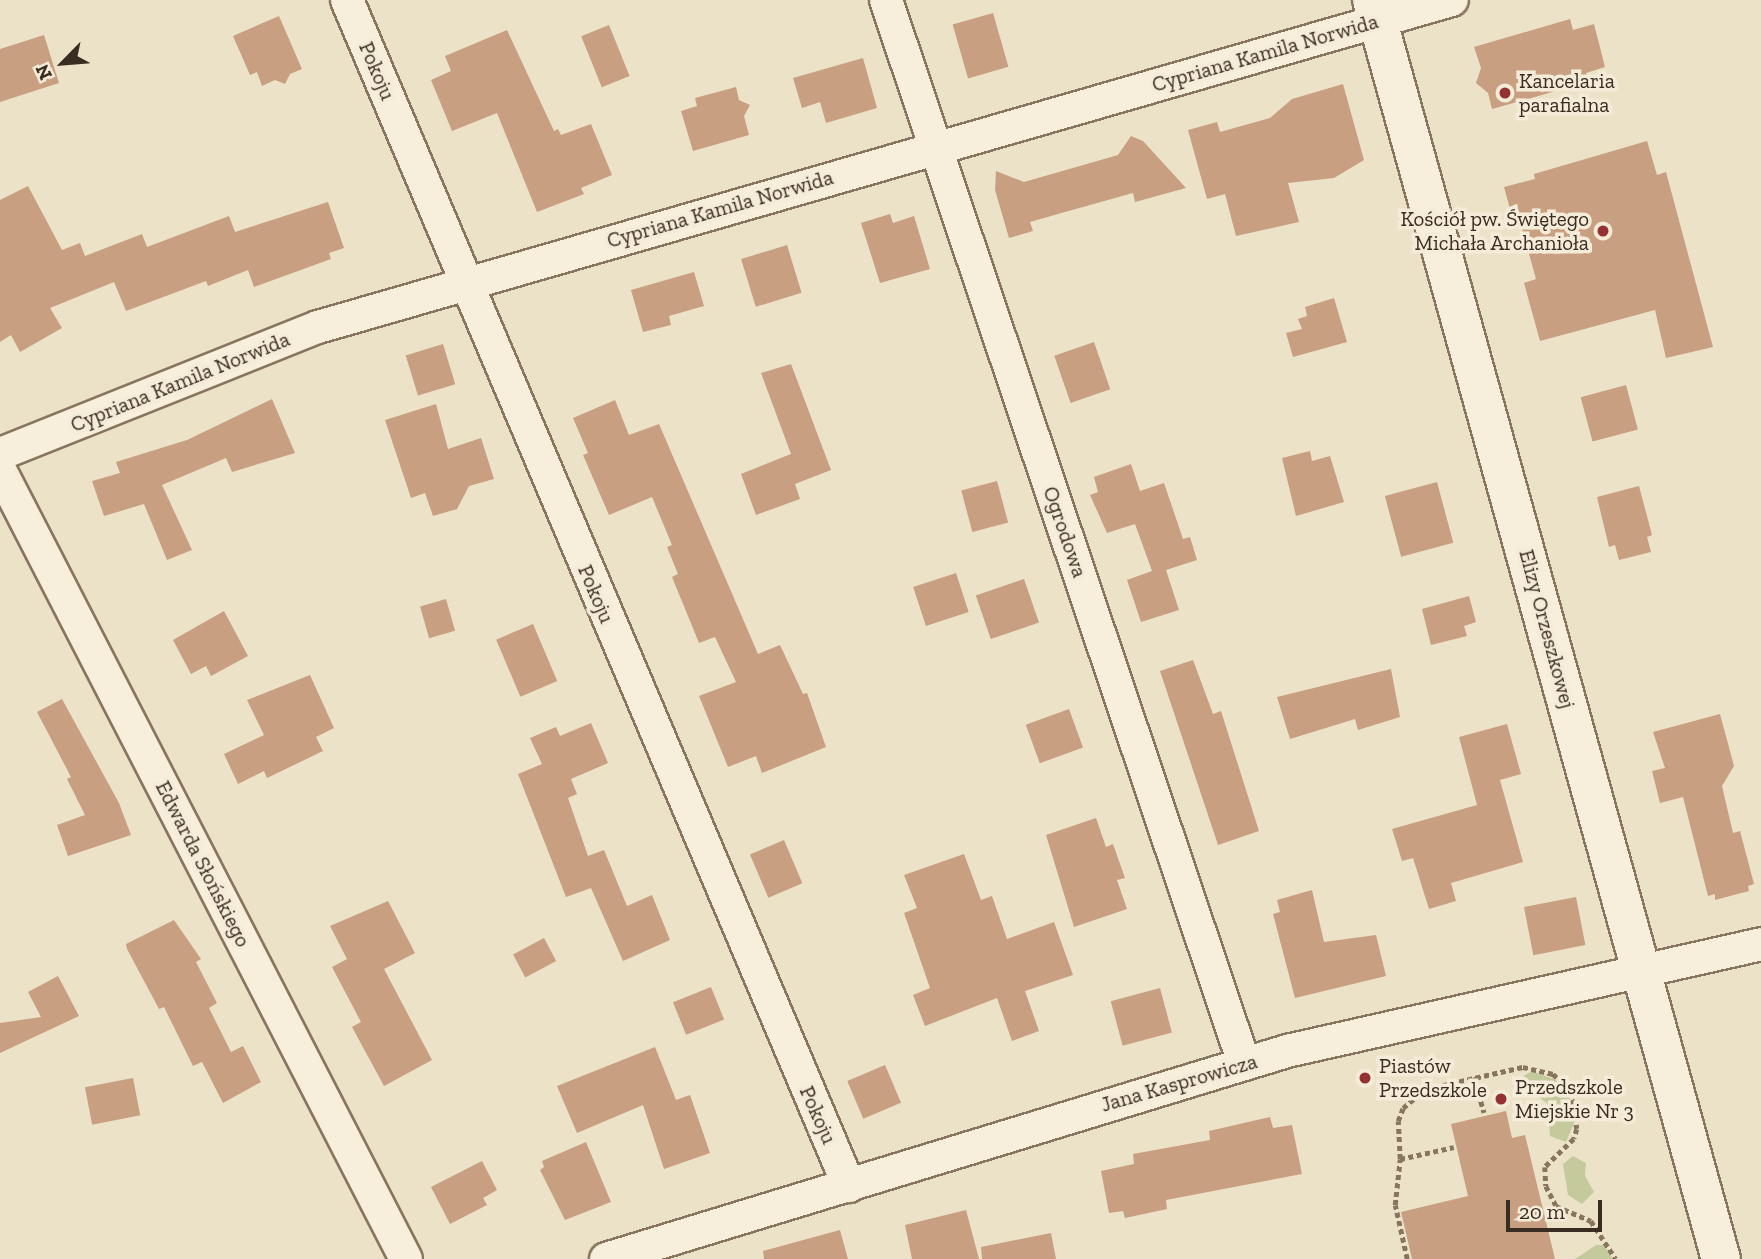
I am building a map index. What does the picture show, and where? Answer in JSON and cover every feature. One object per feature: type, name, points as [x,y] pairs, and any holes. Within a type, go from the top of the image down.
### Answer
[{"type":"street","name":"Pokoju","points":[[347,0],[464,283],[849,1185]]},
{"type":"street","name":"Ogrodowa","points":[[886,0],[1244,1063]]},
{"type":"street","name":"Cypriana Kamila Norwida","points":[[0,454],[295,335],[935,146],[1375,11],[1452,0]]},
{"type":"street","name":"Elizy Orzeszkowej","points":[[1375,11],[1721,1259]]},
{"type":"street","name":"Edwarda Słońskiego","points":[[0,470],[406,1259]]},
{"type":"street","name":"Jana Kasprowicza","points":[[615,1258],[1244,1063],[1761,944]]},
{"type":"path","points":[[1407,1259],[1395,1205],[1401,1159],[1398,1121],[1403,1108],[1419,1092],[1474,1077],[1523,1068],[1541,1069],[1564,1081],[1576,1102],[1577,1129],[1574,1139],[1545,1167],[1546,1186],[1556,1206],[1591,1221],[1616,1259]]},
{"type":"path","points":[[1474,1077],[1484,1113]]},
{"type":"path","points":[[1401,1159],[1454,1147]]},
{"type":"green space","points":[[1532,1071],[1556,1080],[1569,1094],[1574,1123],[1566,1142],[1550,1136],[1547,1103],[1522,1085],[1522,1077]]},
{"type":"green space","points":[[1573,1156],[1586,1163],[1585,1176],[1594,1192],[1582,1204],[1568,1195],[1563,1164]]},
{"type":"green space","points":[[1596,1245],[1604,1245],[1613,1259],[1575,1259]]},
{"type":"building","points":[[993,13],[1008,67],[968,78],[953,25]]},
{"type":"building","points":[[279,16],[302,69],[290,74],[285,84],[275,80],[262,86],[257,72],[250,75],[233,36]]},
{"type":"building","points":[[1570,19],[1573,30],[1594,24],[1605,67],[1586,73],[1588,82],[1492,109],[1488,93],[1476,83],[1481,68],[1474,47]]},
{"type":"building","points":[[609,25],[630,76],[602,87],[581,36]]},
{"type":"building","points":[[507,30],[554,131],[558,129],[561,135],[591,124],[612,175],[581,188],[584,194],[537,212],[497,113],[452,131],[431,80],[451,71],[445,56]]},
{"type":"building","points":[[44,35],[59,83],[0,102],[0,49]]},
{"type":"building","points":[[863,58],[877,108],[826,123],[820,102],[802,108],[793,78]]},
{"type":"building","points":[[1343,84],[1364,160],[1334,178],[1288,183],[1299,222],[1236,236],[1225,194],[1207,199],[1188,130],[1217,122],[1220,132],[1270,118],[1292,99]]},
{"type":"building","points":[[736,87],[739,100],[750,105],[744,116],[749,135],[693,151],[681,111],[697,106],[695,98]]},
{"type":"building","points":[[1131,136],[1143,141],[1186,188],[1135,202],[1133,193],[1065,212],[1030,222],[1033,231],[1009,238],[995,190],[996,171],[1024,182],[1118,155]]},
{"type":"building","name":"Kościół pw. Świętego Michała Archanioła","points":[[1647,141],[1657,175],[1666,172],[1713,347],[1666,358],[1655,310],[1540,341],[1524,283],[1536,279],[1519,218],[1513,220],[1504,187],[1535,179],[1534,174]]},
{"type":"building","points":[[28,186],[62,250],[80,243],[85,256],[142,234],[147,247],[229,216],[235,232],[328,202],[344,248],[329,253],[331,259],[254,287],[248,270],[208,286],[206,281],[126,311],[114,282],[50,308],[62,328],[20,352],[11,335],[0,342],[0,200]]},
{"type":"building","points":[[890,214],[893,223],[914,216],[930,269],[880,283],[861,223]]},
{"type":"building","points":[[787,245],[802,293],[756,307],[741,259]]},
{"type":"building","points":[[694,272],[704,306],[669,316],[671,325],[643,332],[631,290]]},
{"type":"building","points":[[1334,298],[1347,342],[1293,357],[1286,333],[1302,329],[1298,319],[1307,316],[1305,307]]},
{"type":"building","points":[[1094,342],[1110,389],[1071,403],[1054,356]]},
{"type":"building","points":[[443,344],[455,384],[418,396],[406,355]]},
{"type":"building","points":[[791,364],[831,470],[795,484],[800,499],[756,515],[741,474],[791,454],[761,373]]},
{"type":"building","points":[[1626,385],[1638,429],[1593,442],[1581,397]]},
{"type":"building","points":[[272,399],[295,453],[232,472],[226,458],[162,485],[192,550],[167,560],[144,504],[104,516],[92,481],[120,473],[116,462],[187,440]]},
{"type":"building","points":[[615,400],[629,435],[659,424],[758,654],[780,645],[803,694],[807,693],[826,747],[762,773],[756,756],[728,767],[699,696],[736,682],[715,637],[699,643],[672,577],[678,574],[667,547],[672,545],[652,497],[609,515],[583,455],[588,453],[573,418]]},
{"type":"building","points":[[436,404],[448,449],[481,438],[494,479],[469,486],[457,509],[433,516],[425,493],[411,498],[385,420]]},
{"type":"building","points":[[1310,451],[1312,461],[1330,456],[1344,502],[1296,516],[1282,458]]},
{"type":"building","points":[[1131,464],[1140,491],[1164,483],[1183,539],[1190,537],[1197,560],[1166,570],[1179,610],[1141,622],[1127,580],[1152,571],[1135,524],[1107,533],[1090,495],[1098,492],[1094,477]]},
{"type":"building","points":[[997,481],[1008,523],[972,532],[961,491]]},
{"type":"building","points":[[1437,482],[1453,543],[1401,557],[1385,496]]},
{"type":"building","points":[[1639,486],[1652,535],[1647,537],[1651,552],[1619,560],[1615,545],[1609,547],[1597,497]]},
{"type":"building","points":[[956,573],[969,612],[926,626],[913,587]]},
{"type":"building","points":[[1024,579],[1039,622],[991,639],[976,596]]},
{"type":"building","points":[[1469,596],[1476,622],[1464,626],[1467,636],[1431,645],[1422,609]]},
{"type":"building","points":[[446,599],[455,631],[429,638],[420,606]]},
{"type":"building","points":[[224,611],[248,656],[211,676],[206,666],[191,674],[173,640]]},
{"type":"building","points":[[533,624],[557,681],[520,697],[496,640]]},
{"type":"building","points":[[1193,660],[1213,714],[1221,711],[1259,831],[1218,845],[1160,671]]},
{"type":"building","points":[[1391,669],[1400,717],[1358,730],[1355,719],[1290,739],[1277,697]]},
{"type":"building","points":[[310,675],[334,728],[316,737],[323,751],[267,778],[264,771],[238,784],[224,754],[264,735],[247,700]]},
{"type":"building","points":[[62,699],[119,803],[131,835],[68,856],[57,825],[85,815],[67,779],[71,777],[37,712]]},
{"type":"building","points":[[1069,709],[1083,748],[1040,763],[1026,725]]},
{"type":"building","points":[[1720,714],[1734,766],[1722,786],[1733,833],[1740,831],[1754,884],[1748,886],[1749,891],[1715,900],[1715,894],[1708,896],[1683,797],[1660,803],[1652,771],[1665,768],[1653,732]]},
{"type":"building","points":[[591,723],[608,763],[571,779],[577,794],[568,798],[588,856],[604,850],[627,906],[652,895],[670,940],[623,961],[591,888],[566,897],[518,774],[542,764],[530,738],[556,727],[560,736]]},
{"type":"building","points":[[1507,724],[1521,774],[1500,780],[1523,862],[1451,883],[1456,901],[1429,909],[1413,858],[1402,861],[1392,829],[1477,805],[1459,737]]},
{"type":"building","points":[[1096,818],[1106,847],[1113,844],[1125,878],[1117,880],[1127,909],[1074,927],[1046,835]]},
{"type":"building","points":[[784,840],[802,883],[768,898],[750,854]]},
{"type":"building","points":[[964,854],[981,900],[992,896],[1007,939],[1054,922],[1073,975],[1025,991],[1039,1031],[1012,1041],[997,998],[925,1026],[913,995],[930,988],[904,913],[917,908],[904,875]]},
{"type":"building","points":[[1312,890],[1324,942],[1376,935],[1386,976],[1295,998],[1273,914],[1280,912],[1277,900]]},
{"type":"building","points":[[1576,897],[1585,945],[1533,955],[1524,907]]},
{"type":"building","points":[[388,901],[415,953],[384,969],[432,1060],[384,1086],[352,1027],[361,1022],[332,967],[347,959],[330,926]]},
{"type":"building","points":[[174,920],[201,959],[196,962],[217,1003],[209,1008],[231,1052],[243,1046],[261,1082],[223,1103],[202,1062],[193,1066],[164,1007],[159,1009],[127,949],[126,944]]},
{"type":"building","points":[[544,938],[556,961],[525,977],[513,954]]},
{"type":"building","points":[[58,976],[79,1016],[0,1053],[0,1023],[41,1017],[28,992]]},
{"type":"building","points":[[711,987],[724,1019],[686,1035],[673,1002]]},
{"type":"building","points":[[1160,988],[1172,1032],[1123,1046],[1111,1001]]},
{"type":"building","points":[[655,1047],[676,1100],[690,1095],[710,1153],[664,1169],[643,1105],[577,1133],[557,1086]]},
{"type":"building","points":[[885,1065],[901,1103],[863,1119],[847,1081]]},
{"type":"building","points":[[133,1078],[140,1115],[92,1125],[85,1087]]},
{"type":"building","points":[[1506,1111],[1512,1138],[1525,1135],[1555,1259],[1412,1259],[1401,1212],[1468,1196],[1451,1124]]},
{"type":"building","points":[[1270,1117],[1273,1128],[1292,1125],[1302,1174],[1166,1200],[1167,1209],[1125,1218],[1123,1211],[1109,1213],[1101,1171],[1134,1164],[1133,1154],[1210,1140],[1209,1131]]},
{"type":"building","points":[[586,1142],[611,1202],[565,1220],[540,1170],[544,1167],[542,1161]]},
{"type":"building","points":[[482,1161],[497,1190],[483,1198],[487,1205],[450,1224],[431,1187]]},
{"type":"building","points":[[966,1210],[979,1259],[912,1259],[905,1225]]},
{"type":"building","points":[[840,1230],[848,1259],[764,1259],[763,1251]]},
{"type":"building","points":[[1051,1233],[1056,1259],[982,1259],[981,1247]]},
{"type":"place","name":"Kancelaria parafialna","points":[[1505,93]]},
{"type":"place","name":"Kościół pw. Świętego Michała Archanioła","points":[[1603,231]]},
{"type":"place","name":"Piastów Przedszkole","points":[[1365,1078]]},
{"type":"place","name":"Przedszkole Miejskie Nr 3","points":[[1501,1099]]}]
